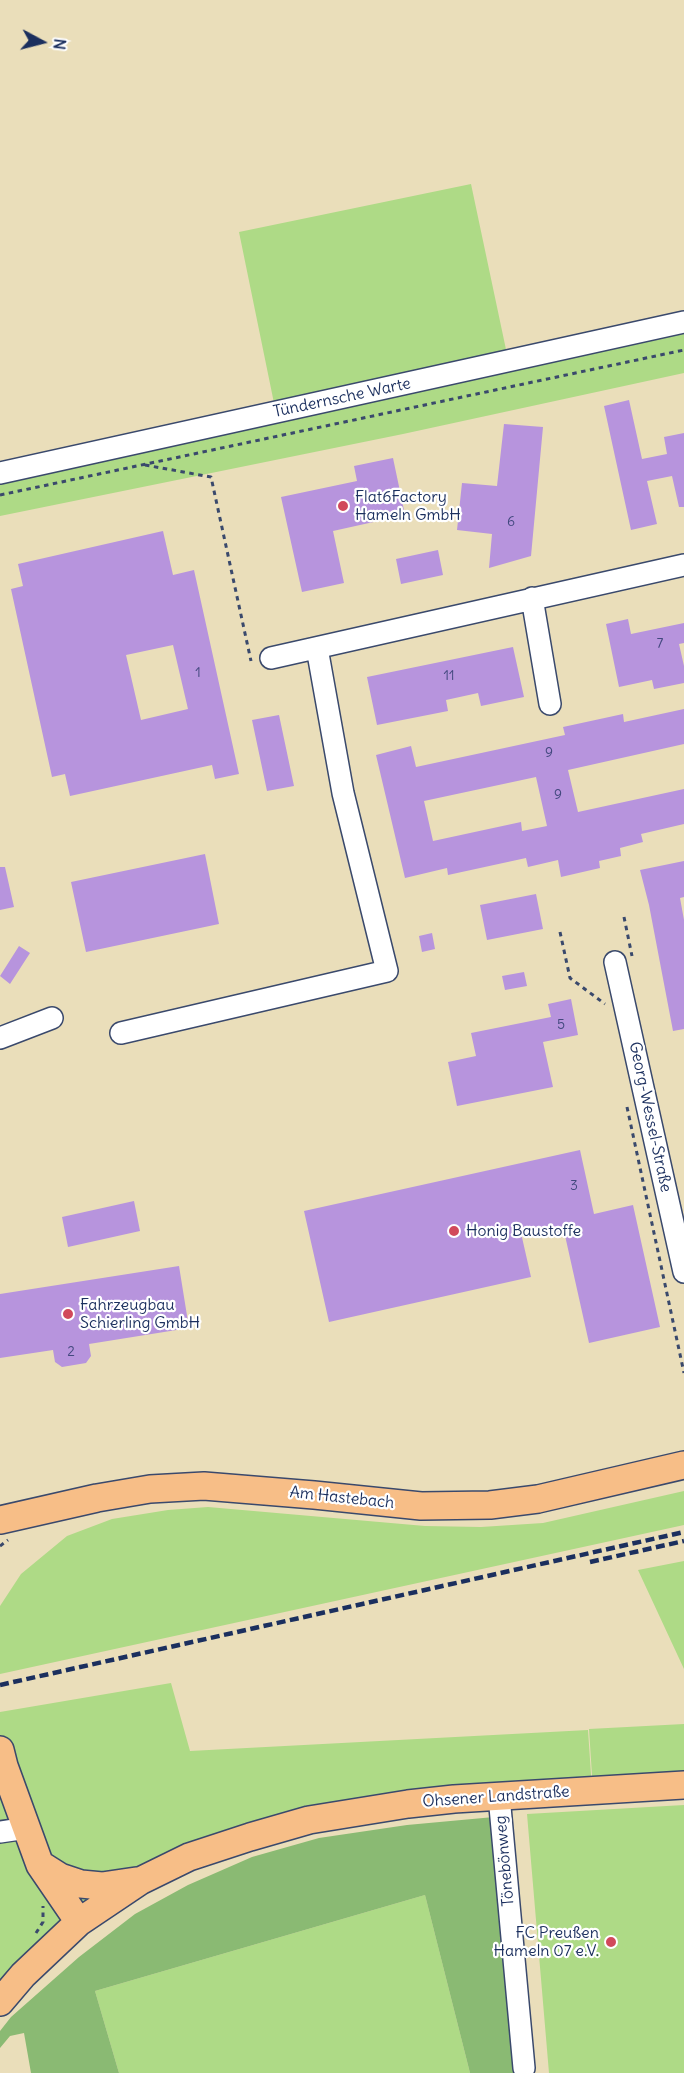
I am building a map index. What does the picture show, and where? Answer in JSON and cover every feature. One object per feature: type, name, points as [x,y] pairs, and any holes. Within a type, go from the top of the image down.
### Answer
[{"type":"main road","name":"Am Hastebach","points":[[0,1520],[107,1496],[150,1489],[204,1486],[420,1506],[490,1505],[538,1499],[684,1465]]},
{"type":"main road","points":[[0,1749],[40,1864],[79,1922]]},
{"type":"main road","name":"Ohsener Landstraße","points":[[140,1881],[189,1857],[309,1820],[408,1804],[684,1785]]},
{"type":"main road","points":[[40,1864],[60,1877],[81,1884],[102,1886],[140,1881]]},
{"type":"main road","points":[[0,2002],[23,1975],[79,1922],[140,1881]]},
{"type":"street","name":"Tündernsche Warte","points":[[0,473],[684,322]]},
{"type":"street","points":[[261,660],[684,565]]},
{"type":"street","points":[[532,598],[550,704]]},
{"type":"street","points":[[121,1033],[387,971],[343,793],[317,648]]},
{"type":"street","name":"Georg-Wessel-Straße","points":[[615,962],[684,1272]]},
{"type":"street","points":[[0,1038],[52,1018]]},
{"type":"street","name":"Tönebönweg","points":[[499,1796],[524,2068]]},
{"type":"street","points":[[0,1832],[27,1828]]},
{"type":"path","name":"Tündernsche Warte","points":[[0,495],[684,350]]},
{"type":"path","points":[[143,464],[211,477],[261,660]]},
{"type":"path","points":[[560,932],[570,978],[606,1004]]},
{"type":"path","points":[[625,1096],[684,1372]]},
{"type":"path","points":[[43,1902],[43,1922],[32,1940],[45,1953]]},
{"type":"green space","points":[[471,184],[508,359],[275,408],[239,232]]},
{"type":"green space","points":[[684,324],[684,373],[403,434],[0,516],[0,474]]},
{"type":"green space","points":[[684,1491],[684,1525],[0,1674],[0,1606],[21,1574],[67,1536],[112,1519],[168,1510],[208,1507],[425,1526],[481,1527],[543,1523]]},
{"type":"green space","points":[[684,1561],[684,1669],[638,1570]]},
{"type":"green space","points":[[171,1683],[190,1751],[588,1730],[592,1789],[249,1836],[79,1921],[0,1745],[0,1712]]},
{"type":"green space","points":[[684,1724],[684,1785],[593,1791],[589,1729]]},
{"type":"green space","points":[[0,1754],[78,1922],[0,1997]]},
{"type":"green space","name":"FC Preußen Hameln 07 e.V.","points":[[684,1805],[684,2073],[549,2073],[527,1814]]},
{"type":"green space","points":[[494,1817],[518,2073],[470,2073],[425,1895],[95,1991],[119,2073],[31,2073],[24,2033],[10,2036],[0,2048],[0,2031],[11,2017],[79,1957],[135,1914],[188,1885],[252,1857],[319,1838],[407,1825]]},
{"type":"green space","points":[[425,1895],[470,2073],[119,2073],[95,1991]]},
{"type":"building","points":[[629,400],[642,459],[667,454],[664,437],[684,433],[684,507],[679,507],[672,476],[647,481],[657,524],[631,530],[604,406]]},
{"type":"building","points":[[504,424],[543,427],[531,556],[489,568],[492,534],[457,530],[462,483],[497,486]]},
{"type":"building","points":[[393,458],[405,515],[333,531],[344,583],[302,592],[281,497],[357,481],[354,466]]},
{"type":"building","points":[[163,531],[173,575],[194,570],[239,774],[215,779],[212,765],[70,796],[65,774],[52,777],[11,589],[23,586],[18,564]],"holes":[[[173,645],[188,709],[141,720],[126,655]]]},
{"type":"building","points":[[438,550],[443,575],[401,584],[396,559]]},
{"type":"building","points":[[628,619],[631,634],[684,623],[684,643],[679,644],[684,666],[684,683],[654,689],[652,680],[619,687],[606,624]]},
{"type":"building","points":[[513,647],[524,697],[481,706],[478,693],[446,700],[448,711],[377,725],[367,677]]},
{"type":"building","points":[[684,709],[684,744],[568,770],[578,812],[684,789],[684,824],[641,834],[643,842],[620,848],[621,856],[599,861],[600,868],[561,877],[558,860],[528,867],[526,858],[448,875],[447,868],[405,878],[376,755],[411,746],[416,767],[565,735],[563,727],[623,714],[624,722]],"holes":[[[536,777],[547,826],[522,831],[521,822],[433,841],[424,801]]]},
{"type":"building","points":[[279,715],[294,786],[267,791],[252,720]]},
{"type":"building","points":[[205,854],[219,924],[86,952],[71,882]]},
{"type":"building","points":[[684,861],[684,897],[680,898],[684,920],[684,1029],[673,1031],[640,870]]},
{"type":"building","points":[[0,867],[5,867],[14,907],[0,910]]},
{"type":"building","points":[[536,894],[543,929],[487,940],[480,905]]},
{"type":"building","points":[[432,933],[435,949],[422,952],[419,936]]},
{"type":"building","points":[[19,946],[30,953],[10,984],[0,976]]},
{"type":"building","points":[[524,972],[527,986],[505,990],[502,976]]},
{"type":"building","points":[[571,999],[578,1035],[543,1042],[553,1087],[457,1106],[448,1062],[476,1056],[471,1033],[551,1017],[548,1004]]},
{"type":"building","points":[[580,1150],[594,1214],[633,1205],[660,1327],[589,1343],[564,1231],[553,1234],[552,1226],[521,1233],[531,1277],[329,1322],[304,1211]]},
{"type":"building","points":[[134,1201],[140,1231],[68,1247],[62,1217]]},
{"type":"building","points":[[179,1266],[189,1328],[89,1344],[91,1356],[86,1363],[62,1367],[55,1362],[53,1350],[0,1358],[0,1294]]},
{"type":"railway","points":[[0,1685],[684,1532]]},
{"type":"railway","points":[[590,1562],[684,1541]]},
{"type":"place","name":"Flat6Factory Hameln GmbH","points":[[343,506]]},
{"type":"place","name":"Honig Baustoffe","points":[[454,1231]]},
{"type":"place","name":"Fahrzeugbau Schierling GmbH","points":[[68,1314]]},
{"type":"place","name":"FC Preußen Hameln 07 e.V.","points":[[611,1942]]}]
